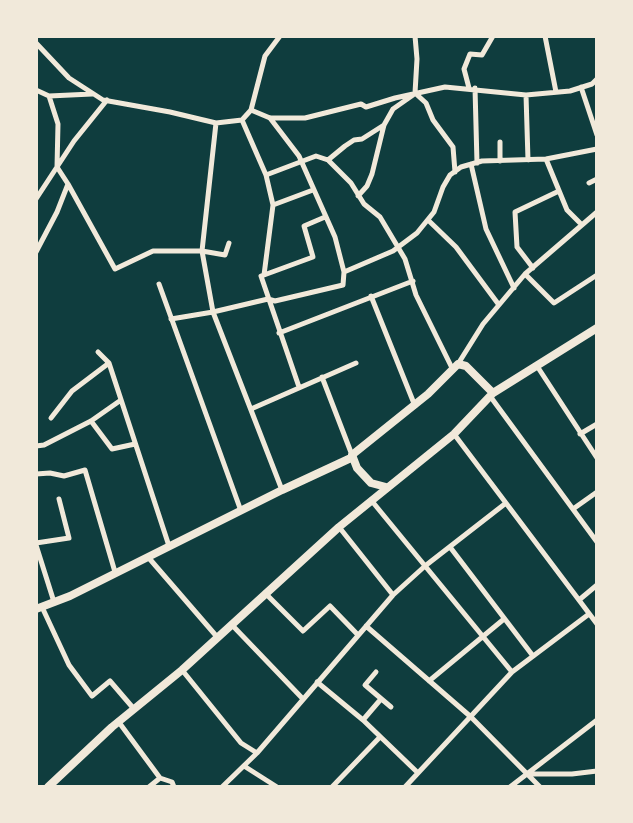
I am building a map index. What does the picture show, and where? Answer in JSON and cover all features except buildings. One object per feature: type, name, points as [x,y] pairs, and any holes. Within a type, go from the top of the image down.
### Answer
[{"type":"street","points":[[36,43],[69,78],[93,94],[107,100],[170,112],[216,124],[242,120],[251,110],[265,56],[280,36]]},
{"type":"street","points":[[415,36],[417,59],[415,93]]},
{"type":"street","points":[[493,36],[482,56],[470,54],[464,69],[472,88],[474,164],[486,229],[514,288]]},
{"type":"street","points":[[545,36],[556,92]]},
{"type":"street","points":[[251,110],[270,118],[305,118],[361,104],[366,107],[415,93],[445,87],[472,88],[526,95],[581,87],[592,84],[597,79]]},
{"type":"street","points":[[581,87],[597,135]]},
{"type":"street","points":[[36,90],[49,96],[93,94]]},
{"type":"street","points":[[358,196],[367,186],[372,174],[384,125],[393,109],[415,93]]},
{"type":"street","points":[[415,93],[426,103],[434,120],[453,147],[455,172]]},
{"type":"street","points":[[526,95],[528,160]]},
{"type":"street","points":[[49,96],[58,124],[57,167],[115,269],[153,251],[202,251],[225,255],[229,242]]},
{"type":"street","points":[[36,199],[39,189],[107,100]]},
{"type":"street","points":[[171,319],[213,312],[268,298],[275,301],[343,285],[344,272],[335,237],[301,160],[270,118]]},
{"type":"street","points":[[242,120],[266,174],[273,205],[264,275],[261,276],[298,387]]},
{"type":"street","points":[[216,124],[202,251],[213,312],[282,490]]},
{"type":"street","points":[[328,160],[354,140],[362,139],[384,125]]},
{"type":"street","points":[[500,142],[500,161]]},
{"type":"street","points":[[344,272],[398,248],[417,233],[434,212],[442,187],[461,167],[500,161],[546,160],[597,149]]},
{"type":"street","points":[[266,174],[316,156],[328,160],[351,183],[364,204],[380,218],[405,259],[416,295],[456,367]]},
{"type":"street","points":[[546,160],[567,210],[580,224]]},
{"type":"street","points":[[589,183],[597,179]]},
{"type":"street","points":[[36,252],[57,212],[68,184]]},
{"type":"street","points":[[273,205],[313,190]]},
{"type":"street","points":[[533,268],[517,247],[515,212],[559,191]]},
{"type":"street","points":[[134,708],[110,681],[92,696],[69,665],[39,608],[148,557],[353,456],[415,406],[456,367],[483,324],[525,274],[580,224],[597,212]]},
{"type":"street","points":[[264,275],[313,257],[304,226],[325,217]]},
{"type":"street","points":[[428,220],[456,247],[499,305]]},
{"type":"street","points":[[525,274],[554,303],[597,275]]},
{"type":"street","points":[[279,333],[413,281]]},
{"type":"street","points":[[159,284],[241,511]]},
{"type":"street","points":[[371,296],[415,406]]},
{"type":"street","points":[[48,787],[118,721],[182,670],[339,527],[386,487],[454,434],[492,394],[597,328]]},
{"type":"street","points":[[98,352],[109,363],[169,546]]},
{"type":"street","points":[[51,418],[72,391],[109,363]]},
{"type":"street","points":[[251,409],[356,363]]},
{"type":"street","points":[[456,367],[466,366],[492,394],[597,542]]},
{"type":"street","points":[[537,366],[597,458]]},
{"type":"street","points":[[322,377],[357,468],[371,483],[386,487]]},
{"type":"street","points":[[36,446],[44,445],[91,422],[121,400]]},
{"type":"street","points":[[91,422],[112,449],[135,444]]},
{"type":"street","points":[[580,434],[597,424]]},
{"type":"street","points":[[454,434],[597,624]]},
{"type":"street","points":[[36,474],[50,473],[64,476],[85,470],[115,572]]},
{"type":"street","points":[[573,509],[597,492]]},
{"type":"street","points":[[54,602],[36,544],[69,538],[59,499]]},
{"type":"street","points":[[371,500],[481,637],[512,672]]},
{"type":"street","points":[[222,787],[257,753],[392,596],[425,566],[506,503]]},
{"type":"street","points":[[339,527],[392,596]]},
{"type":"street","points":[[450,547],[534,656]]},
{"type":"street","points":[[148,557],[218,638]]},
{"type":"street","points":[[579,600],[597,585]]},
{"type":"street","points":[[265,593],[303,631],[330,606],[358,634]]},
{"type":"street","points":[[405,787],[512,672],[589,614]]},
{"type":"street","points":[[428,681],[504,619]]},
{"type":"street","points":[[232,624],[303,699]]},
{"type":"street","points":[[366,626],[471,718],[540,787]]},
{"type":"street","points":[[182,670],[241,743],[257,753]]},
{"type":"street","points":[[376,672],[365,685],[390,707]]},
{"type":"street","points":[[317,682],[363,720],[417,772]]},
{"type":"street","points":[[363,720],[381,699]]},
{"type":"street","points":[[510,787],[597,720]]},
{"type":"street","points":[[118,721],[160,778],[172,782],[174,787]]},
{"type":"street","points":[[332,787],[380,737]]},
{"type":"street","points":[[244,766],[277,787]]},
{"type":"street","points":[[527,774],[572,774],[597,771]]},
{"type":"street","points":[[149,787],[160,778]]}]
